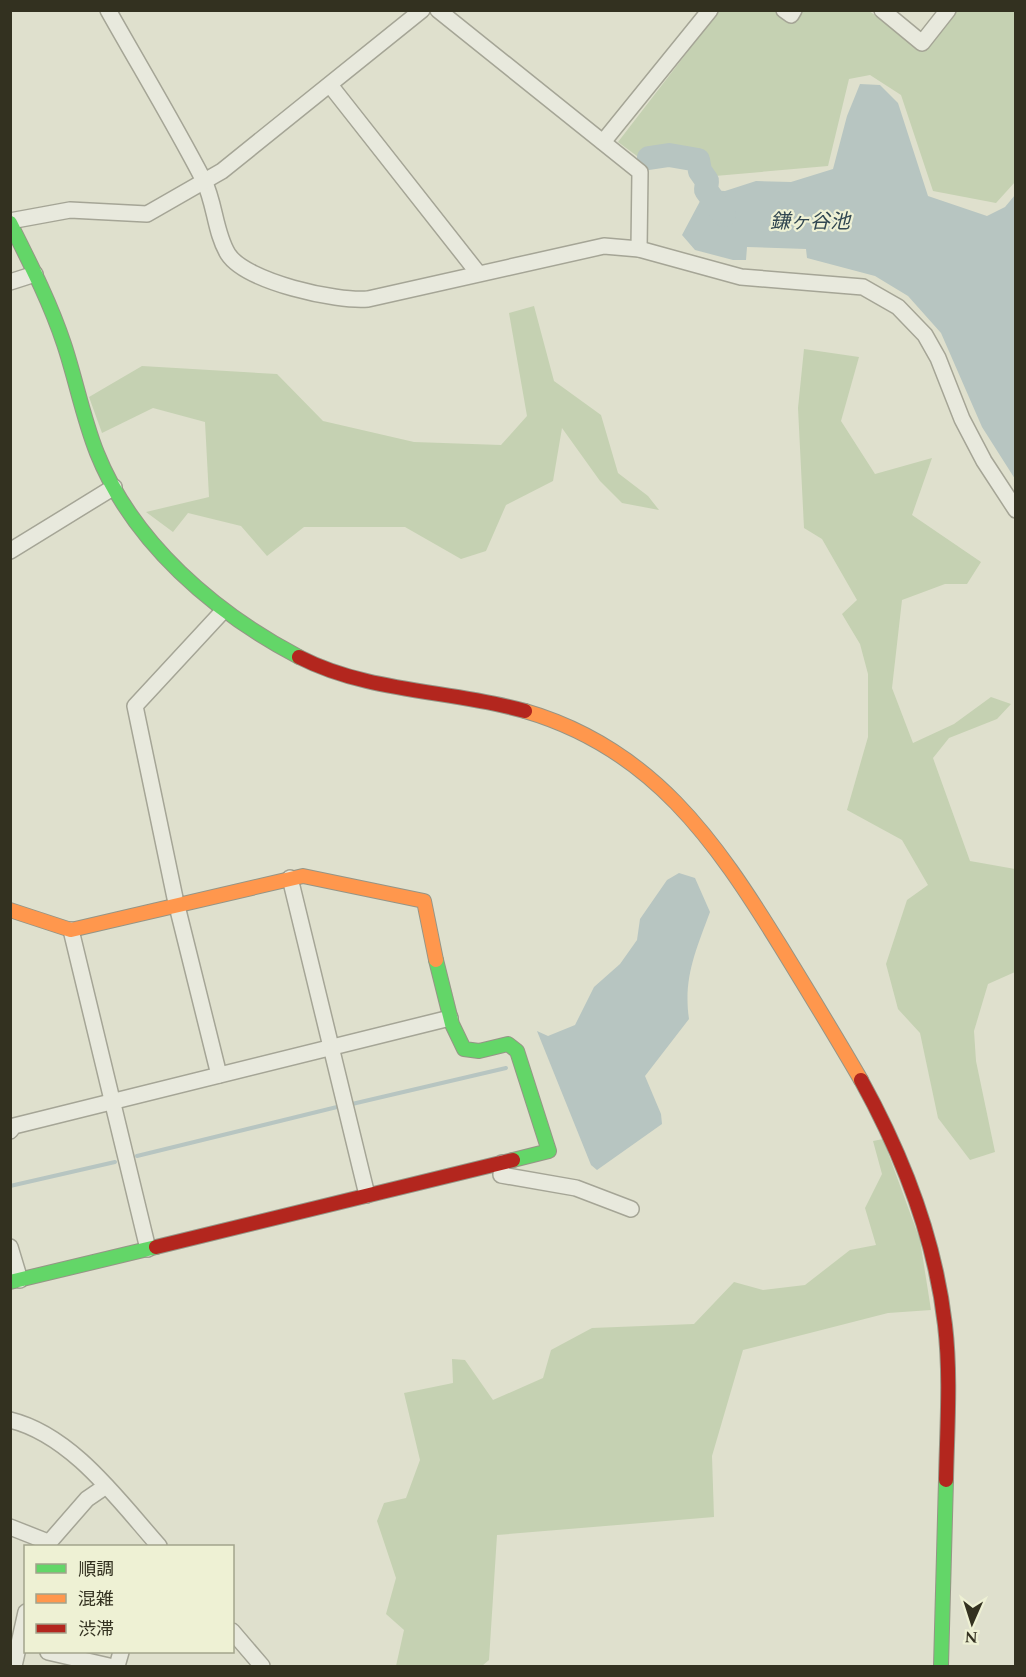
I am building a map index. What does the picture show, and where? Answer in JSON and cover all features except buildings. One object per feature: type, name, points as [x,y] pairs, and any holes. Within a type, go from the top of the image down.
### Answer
[{"type":"street","points":[[108,10],[204,182],[228,254],[252,271],[305,292],[348,301],[368,299],[604,246],[639,249],[741,277],[863,287],[898,307],[925,334],[938,358],[962,419],[984,461],[1016,510]]},
{"type":"street","points":[[422,10],[330,85],[204,182],[147,214],[70,210],[10,222],[64,343],[98,455],[114,487],[167,559],[223,611],[287,651],[353,677],[477,698],[541,716],[585,736],[652,781],[694,819],[754,903],[855,1066],[890,1133],[914,1192],[930,1248],[945,1323],[948,1401],[941,1666]]},
{"type":"street","points":[[438,10],[640,172],[639,249]]},
{"type":"street","points":[[603,142],[710,10]]},
{"type":"street","points":[[784,10],[791,15],[794,10]]},
{"type":"street","points":[[882,10],[922,42],[948,10]]},
{"type":"street","points":[[330,85],[478,273]]},
{"type":"street","points":[[10,282],[35,274]]},
{"type":"street","points":[[10,551],[114,487]]},
{"type":"street","points":[[219,1075],[179,904],[175,898],[135,706],[223,611]]},
{"type":"street","points":[[10,910],[71,930],[303,876],[424,901],[450,1018],[459,1043],[465,1050],[471,1051],[508,1044],[516,1051],[549,1151],[15,1281],[10,1247]]},
{"type":"street","points":[[290,878],[367,1195]]},
{"type":"street","points":[[71,930],[148,1249]]},
{"type":"street","points":[[10,1131],[14,1126],[450,1018]]},
{"type":"street","points":[[502,1163],[501,1175],[576,1188],[631,1209]]},
{"type":"street","points":[[10,1420],[22,1423],[71,1452],[106,1486],[158,1545]]},
{"type":"street","points":[[10,1527],[47,1544],[87,1499],[106,1486]]},
{"type":"street","points":[[14,1666],[24,1621]]},
{"type":"street","points":[[234,1633],[262,1666]]},
{"type":"street","points":[[52,1653],[109,1666]]},
{"type":"green space","points":[[719,11],[776,11],[789,20],[798,11],[869,11],[923,48],[954,11],[1015,11],[1015,182],[996,203],[933,191],[901,95],[870,75],[849,79],[828,166],[692,178],[692,153],[650,151],[641,159],[618,142]]},
{"type":"green space","points":[[534,306],[554,381],[601,415],[618,473],[648,496],[659,510],[622,503],[600,481],[562,428],[553,481],[506,505],[486,551],[461,559],[405,527],[304,527],[267,556],[241,526],[188,513],[173,532],[146,512],[209,497],[205,422],[153,408],[102,433],[89,397],[142,366],[277,374],[323,421],[414,442],[501,445],[527,416],[509,313]]},
{"type":"green space","points":[[804,349],[859,357],[841,421],[875,474],[932,458],[912,515],[981,562],[967,584],[945,584],[902,600],[892,688],[913,743],[954,724],[991,697],[1011,704],[997,719],[949,738],[933,758],[970,861],[1015,869],[1015,972],[988,984],[974,1031],[976,1061],[995,1152],[970,1160],[938,1118],[920,1033],[898,1009],[886,964],[907,900],[928,885],[902,840],[847,810],[868,737],[868,674],[860,644],[842,614],[857,600],[822,539],[804,528],[798,408]]},
{"type":"green space","points":[[883,1139],[920,1240],[931,1310],[888,1313],[743,1350],[712,1456],[714,1517],[497,1535],[489,1660],[482,1666],[396,1666],[404,1630],[386,1614],[396,1578],[377,1521],[384,1503],[406,1498],[420,1460],[404,1393],[453,1383],[452,1359],[465,1360],[493,1400],[543,1378],[551,1350],[592,1328],[694,1324],[734,1282],[763,1290],[805,1285],[850,1250],[876,1245],[865,1208],[882,1174],[873,1141]]},
{"type":"water","points":[[860,84],[880,85],[898,103],[928,196],[987,216],[1005,207],[1015,195],[1015,479],[982,427],[941,333],[908,296],[875,276],[807,258],[806,249],[747,247],[746,260],[733,260],[695,250],[682,235],[706,190],[725,191],[756,181],[791,182],[833,169],[847,116]]},
{"type":"water","points":[[679,873],[695,878],[710,912],[689,977],[689,1019],[645,1076],[661,1114],[662,1124],[597,1170],[591,1165],[537,1031],[548,1036],[575,1025],[594,987],[620,964],[637,940],[640,919],[667,880]]},
{"type":"waterway","name":"鎌ヶ谷池","points":[[649,158],[669,155],[698,160],[700,171],[707,181],[706,190],[724,215]]},
{"type":"waterway","points":[[352,1104],[506,1068]]},
{"type":"waterway","points":[[137,1156],[337,1107]]},
{"type":"waterway","points":[[10,1186],[115,1162]]},
{"type":"traffic: fast","points":[[10,223],[58,328],[97,453],[132,517],[180,572],[208,597],[237,619],[299,657]]},
{"type":"traffic: fast","points":[[436,960],[452,1024],[464,1049],[479,1051],[508,1044],[517,1051],[549,1151],[513,1160]]},
{"type":"traffic: fast","points":[[10,1282],[156,1247]]},
{"type":"traffic: fast","points":[[941,1666],[946,1480]]},
{"type":"traffic: slow","points":[[525,711],[570,727],[609,748],[644,774],[676,803],[731,870],[861,1080]]},
{"type":"traffic: slow","points":[[10,910],[71,930],[303,876],[424,901],[436,960]]},
{"type":"traffic: jam","points":[[299,657],[353,678],[525,711]]},
{"type":"traffic: jam","points":[[861,1080],[903,1168],[915,1198],[934,1261],[947,1344],[946,1480]]},
{"type":"traffic: jam","points":[[156,1247],[513,1160]]}]
